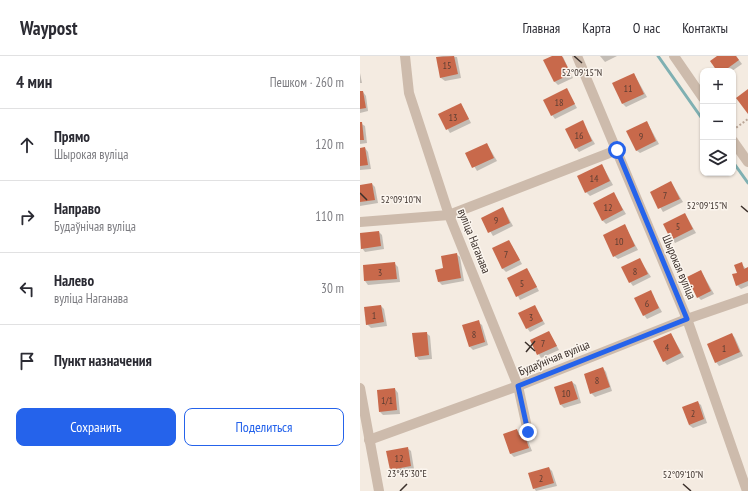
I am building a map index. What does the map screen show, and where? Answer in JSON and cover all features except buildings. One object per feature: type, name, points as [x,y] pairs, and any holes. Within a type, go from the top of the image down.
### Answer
[{"type":"street","name":"вуліца Наганава","points":[[405,56],[409,93],[449,215],[518,386],[528,432]]},
{"type":"street","name":"Шырокая вуліца","points":[[576,56],[617,150],[687,319],[747,491]]},
{"type":"street","points":[[674,56],[700,94]]},
{"type":"street","points":[[736,145],[748,162]]},
{"type":"street","points":[[360,222],[449,215],[617,150]]},
{"type":"street","name":"Будаўнічая вуліца","points":[[369,440],[518,386],[687,319],[748,298]]},
{"type":"street","points":[[360,388],[379,491]]},
{"type":"path","points":[[736,128],[748,119]]},
{"type":"waterway","points":[[658,56],[700,116]]},
{"type":"waterway","points":[[736,166],[748,183]]},
{"type":"route","points":[[528,432],[518,386],[687,319],[617,150]]}]
